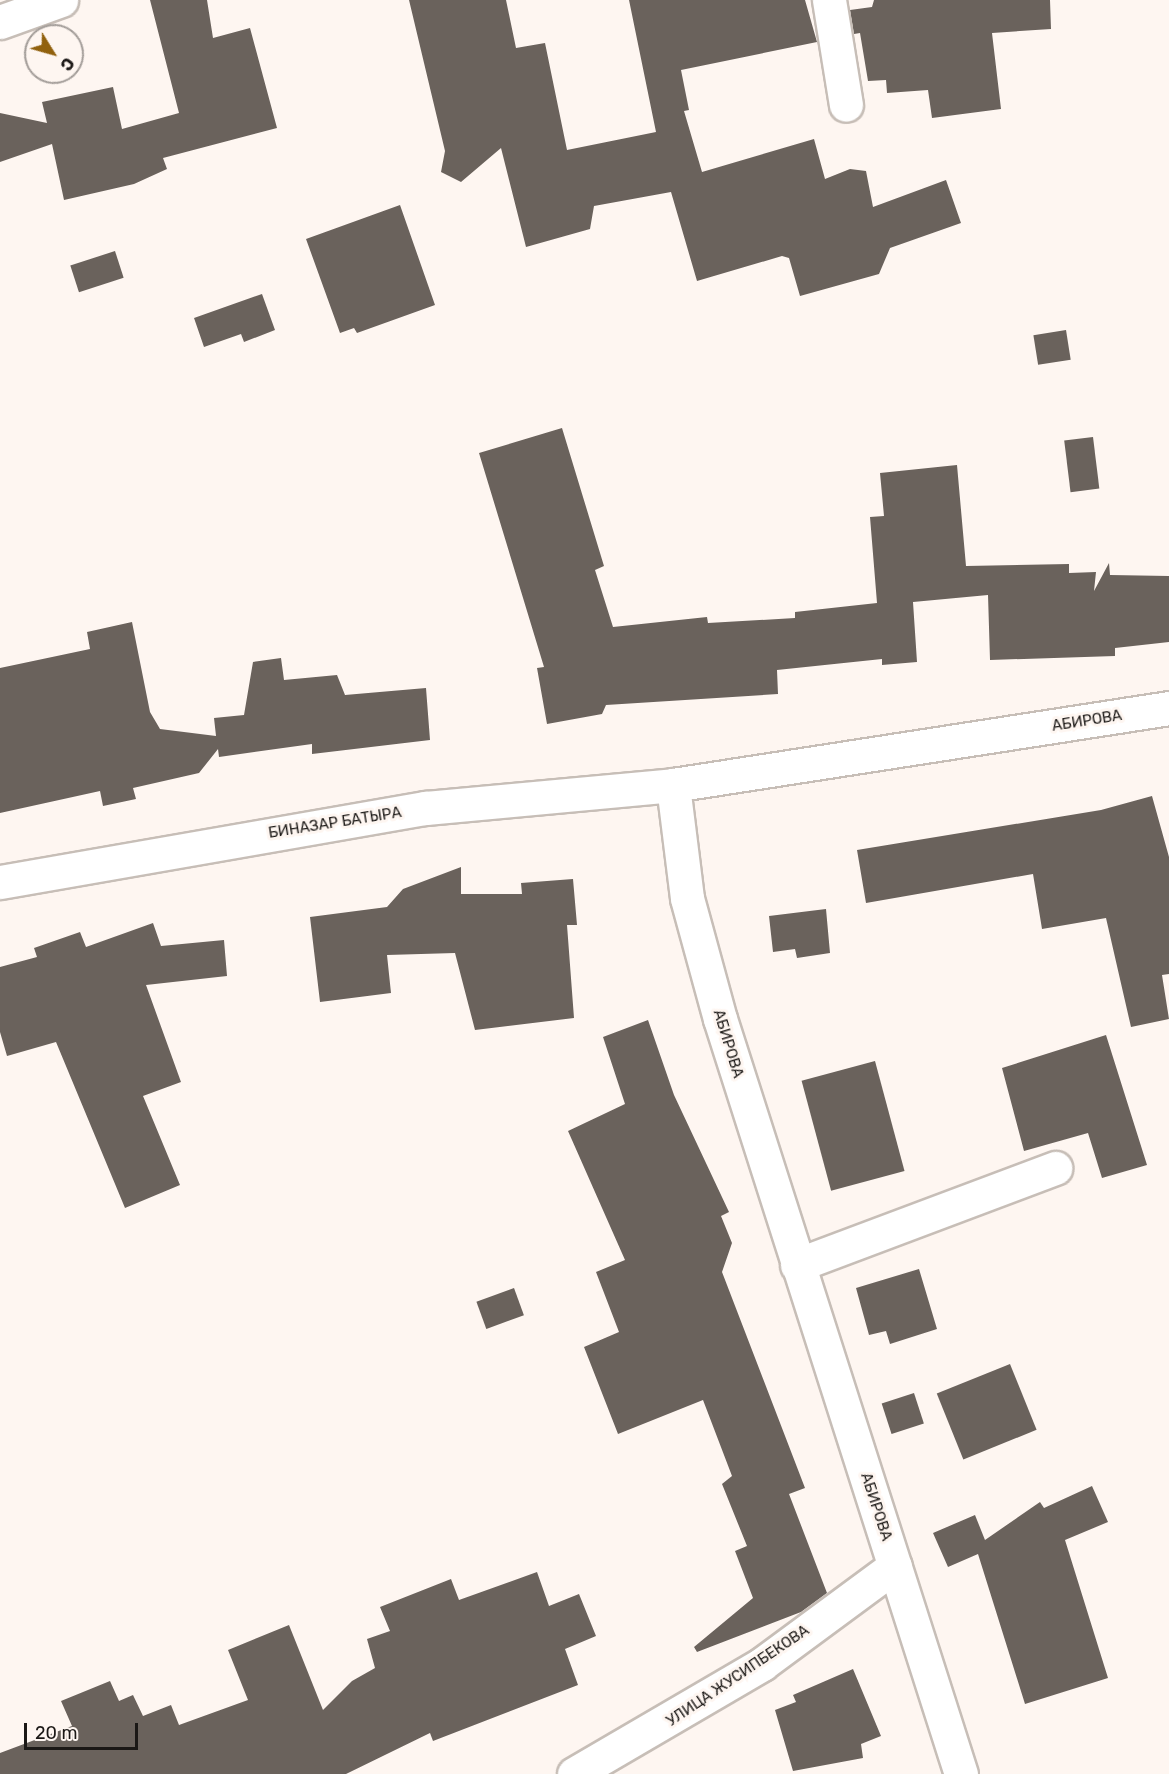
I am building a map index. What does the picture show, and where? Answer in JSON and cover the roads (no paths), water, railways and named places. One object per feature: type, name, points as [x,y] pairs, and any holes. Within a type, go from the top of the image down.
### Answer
[{"type":"main road","points":[[0,22],[61,0]]},
{"type":"main road","points":[[829,0],[846,105]]},
{"type":"main road","name":"АБИРОВА","points":[[960,1774],[797,1266],[687,898],[673,785],[1169,708]]},
{"type":"main road","name":"БИНАЗАР БАТЫРА","points":[[0,882],[426,808],[673,785]]},
{"type":"main road","points":[[797,1266],[1055,1167]]},
{"type":"main road","name":"УЛИЦА ЖУСИПБЕКОВА","points":[[574,1774],[762,1664],[895,1566]]}]
